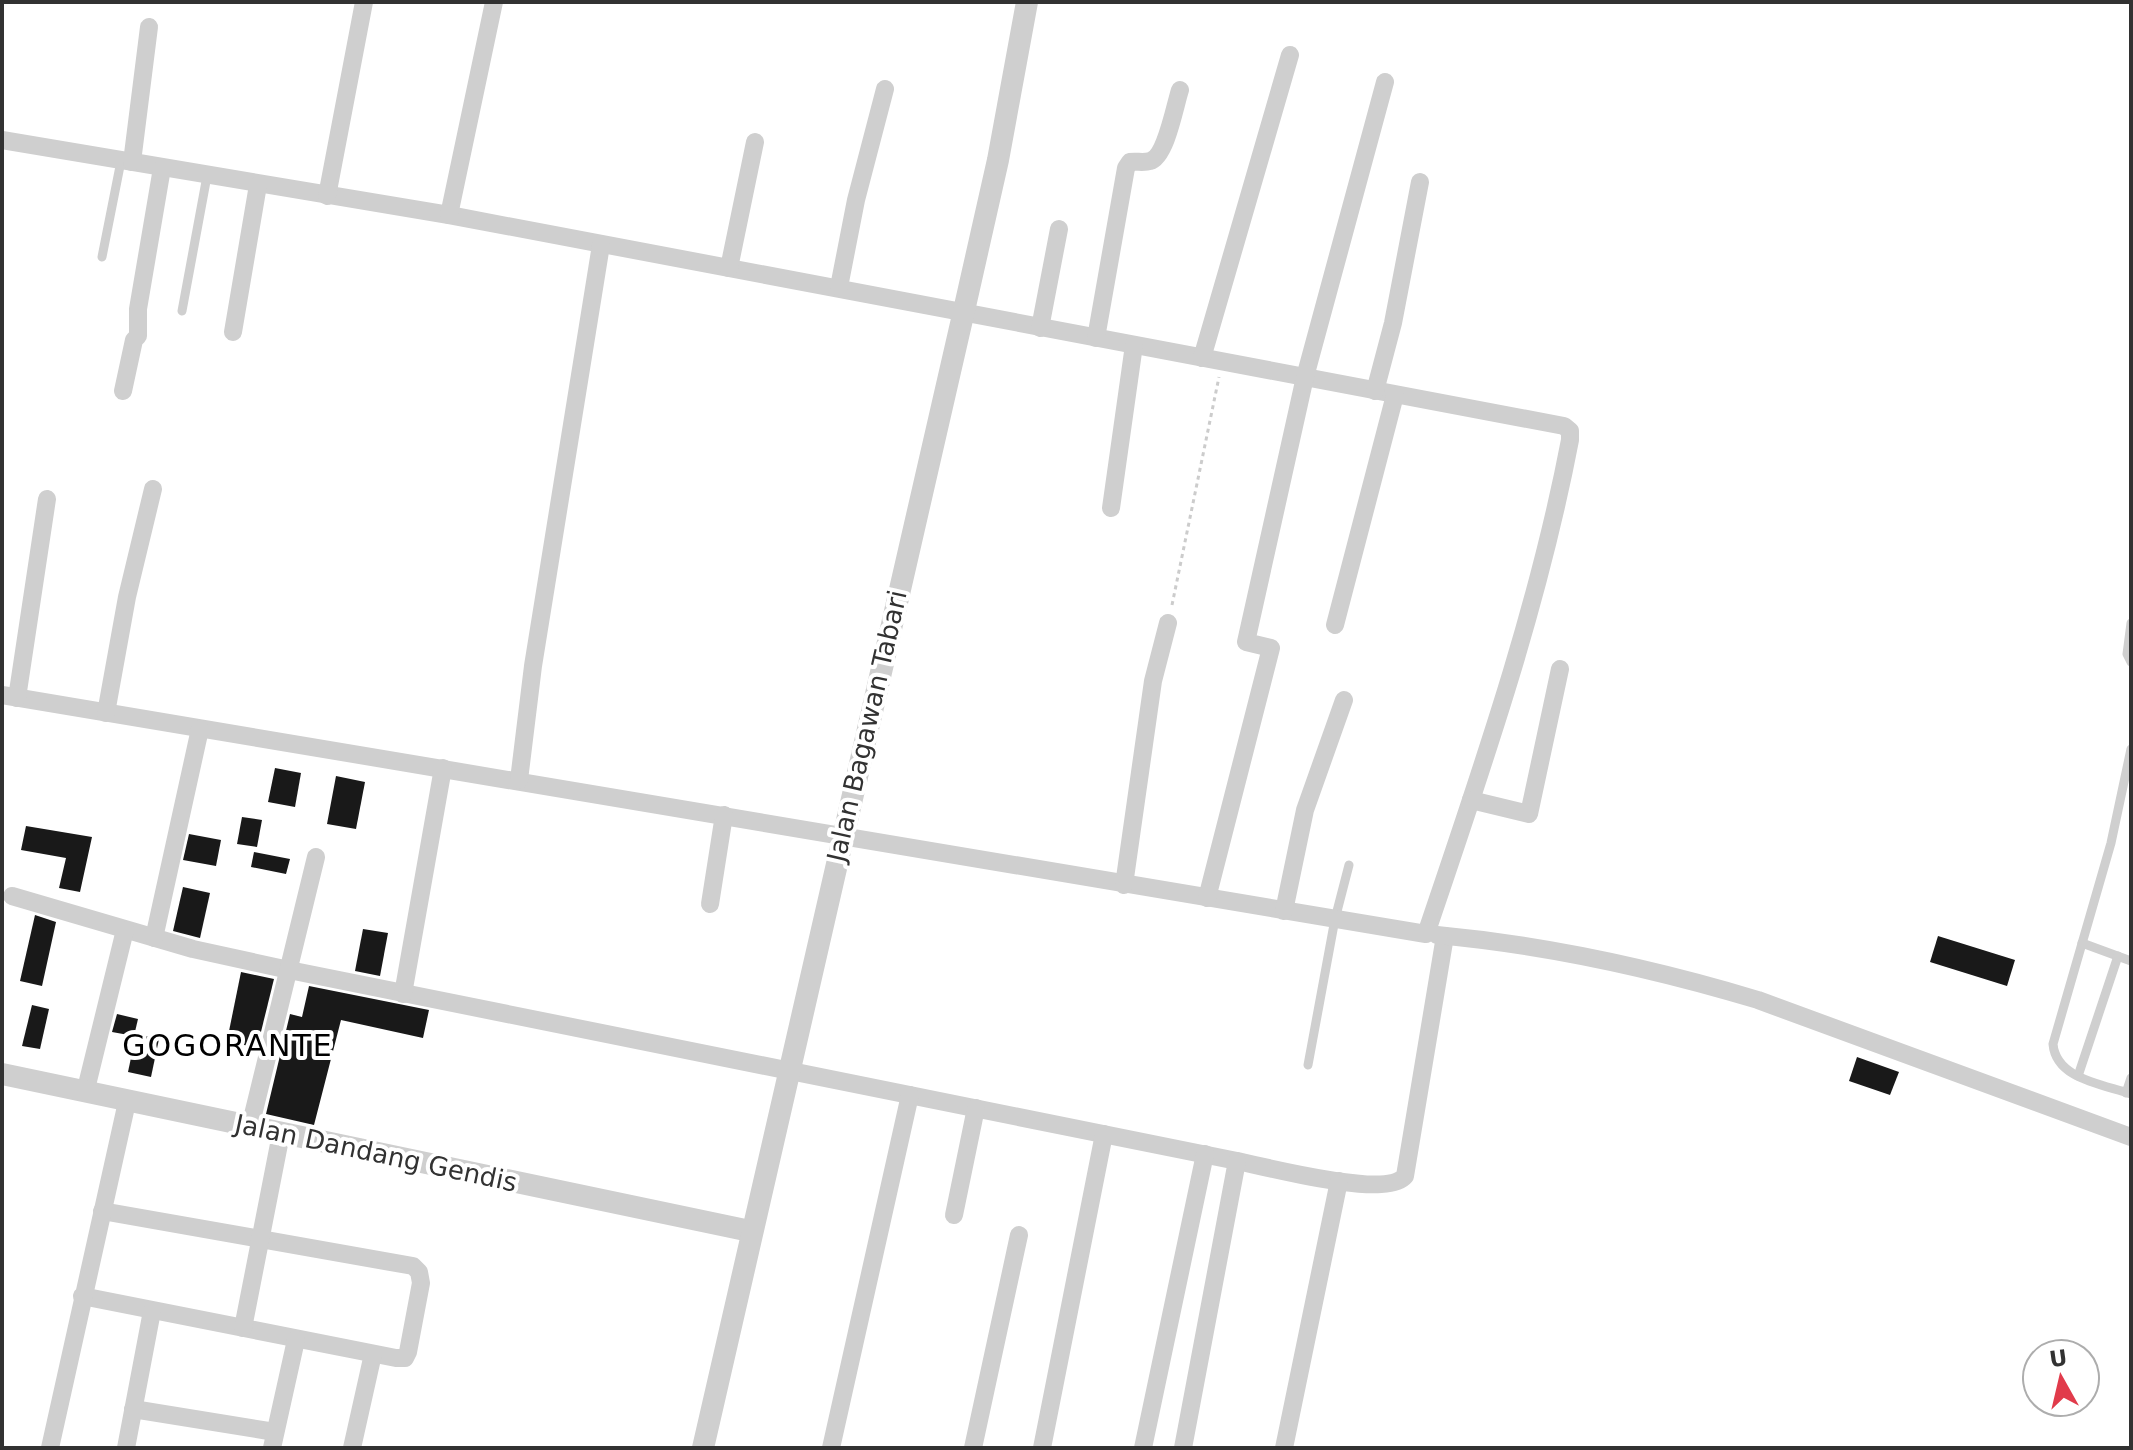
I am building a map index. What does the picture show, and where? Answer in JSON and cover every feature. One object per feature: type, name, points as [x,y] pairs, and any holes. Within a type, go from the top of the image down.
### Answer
[{"type":"street","points":[[327,196],[364,2]]},
{"type":"street","points":[[449,215],[494,2]]},
{"type":"street","name":"Jalan Bagawan Tabari","points":[[703,1448],[750,1231],[790,1070],[841,836],[964,312],[998,160],[1027,2]]},
{"type":"street","points":[[127,162],[149,27]]},
{"type":"street","points":[[1202,358],[1290,55]]},
{"type":"street","points":[[1207,898],[1271,648],[1246,642],[1305,377],[1385,82]]},
{"type":"street","points":[[839,287],[856,200],[885,89]]},
{"type":"street","points":[[1096,338],[1126,168],[1130,162],[1151,161],[1158,156],[1180,90]]},
{"type":"street","points":[[2,140],[449,215],[1564,426],[1570,431],[1553,527],[1471,800],[1426,934]]},
{"type":"street","points":[[729,268],[755,142]]},
{"type":"street","points":[[123,391],[134,340],[138,336],[138,309],[162,168]]},
{"type":"street","points":[[1375,391],[1393,323],[1420,182]]},
{"type":"street","points":[[233,332],[258,185]]},
{"type":"street","points":[[1040,328],[1059,229]]},
{"type":"street","points":[[519,780],[533,666],[601,245]]},
{"type":"street","points":[[1111,508],[1134,345]]},
{"type":"street","points":[[1335,625],[1395,395]]},
{"type":"street","points":[[106,713],[127,597],[153,489]]},
{"type":"street","points":[[47,499],[10,696],[1124,885],[1606,962],[1696,982],[1758,1000],[2131,1137]]},
{"type":"street","points":[[1124,885],[1153,681],[1168,623]]},
{"type":"street","points":[[1471,800],[1529,814],[1560,669]]},
{"type":"street","points":[[1284,911],[1305,810],[1344,700]]},
{"type":"street","points":[[154,938],[200,729]]},
{"type":"street","points":[[403,994],[443,768]]},
{"type":"street","points":[[710,904],[724,815]]},
{"type":"street","points":[[250,1127],[316,857]]},
{"type":"street","points":[[12,896],[154,938],[403,994],[1339,1181],[1390,1185],[1405,1176],[1445,936]]},
{"type":"street","points":[[85,1093],[125,930]]},
{"type":"street","name":"Jalan Dandang Gendis","points":[[2,1074],[750,1231]]},
{"type":"street","points":[[831,1448],[910,1095]]},
{"type":"street","points":[[50,1448],[127,1102]]},
{"type":"street","points":[[954,1215],[976,1108]]},
{"type":"street","points":[[243,1328],[281,1134]]},
{"type":"street","points":[[1042,1448],[1104,1134]]},
{"type":"street","points":[[1143,1448],[1205,1154]]},
{"type":"street","points":[[1183,1448],[1237,1161]]},
{"type":"street","points":[[1284,1448],[1339,1181]]},
{"type":"street","points":[[82,1296],[296,1340],[405,1358],[421,1283],[419,1272],[413,1266],[102,1211]]},
{"type":"street","points":[[973,1448],[1019,1235]]},
{"type":"street","points":[[126,1448],[152,1311]]},
{"type":"street","points":[[133,1409],[274,1440],[296,1340]]},
{"type":"street","points":[[352,1448],[373,1354]]},
{"type":"lane","points":[[102,257],[127,162]]},
{"type":"lane","points":[[182,311],[207,176]]},
{"type":"lane","points":[[2131,623],[2127,654],[2131,662]]},
{"type":"lane","points":[[2131,749],[2111,843],[2053,1044],[2054,1059],[2078,1076],[2129,1093],[2131,1078]]},
{"type":"lane","points":[[1308,1065],[1335,919],[1349,865]]},
{"type":"lane","points":[[2082,943],[2131,961]]},
{"type":"lane","points":[[2078,1076],[2118,956]]},
{"type":"path","points":[[1168,623],[1222,362]]},
{"type":"building","points":[[275,768],[301,773],[295,807],[268,802]]},
{"type":"building","points":[[336,776],[365,782],[356,829],[327,824]]},
{"type":"building","points":[[242,817],[262,820],[257,847],[237,844]]},
{"type":"building","points":[[26,826],[92,837],[80,892],[59,888],[66,858],[21,850]]},
{"type":"building","points":[[189,834],[221,840],[216,866],[183,860]]},
{"type":"building","points":[[254,852],[290,859],[286,874],[251,867]]},
{"type":"building","points":[[183,887],[210,893],[200,938],[173,931]]},
{"type":"building","points":[[35,915],[56,922],[42,986],[20,981]]},
{"type":"building","points":[[363,929],[388,933],[380,976],[355,971]]},
{"type":"building","points":[[1938,936],[2015,960],[2007,986],[1930,962]]},
{"type":"building","points":[[241,972],[274,979],[257,1048],[227,1041]]},
{"type":"building","points":[[309,986],[429,1010],[423,1038],[341,1020],[314,1125],[266,1114],[290,1014],[302,1017]]},
{"type":"building","points":[[32,1005],[49,1009],[40,1049],[22,1046]]},
{"type":"building","points":[[117,1014],[138,1019],[134,1036],[112,1032]]},
{"type":"building","points":[[136,1034],[159,1039],[151,1077],[128,1072]]},
{"type":"building","points":[[1857,1057],[1899,1072],[1890,1095],[1849,1081]]},
{"type":"district","name":"GOGORANTE","points":[[228,1046]]}]
